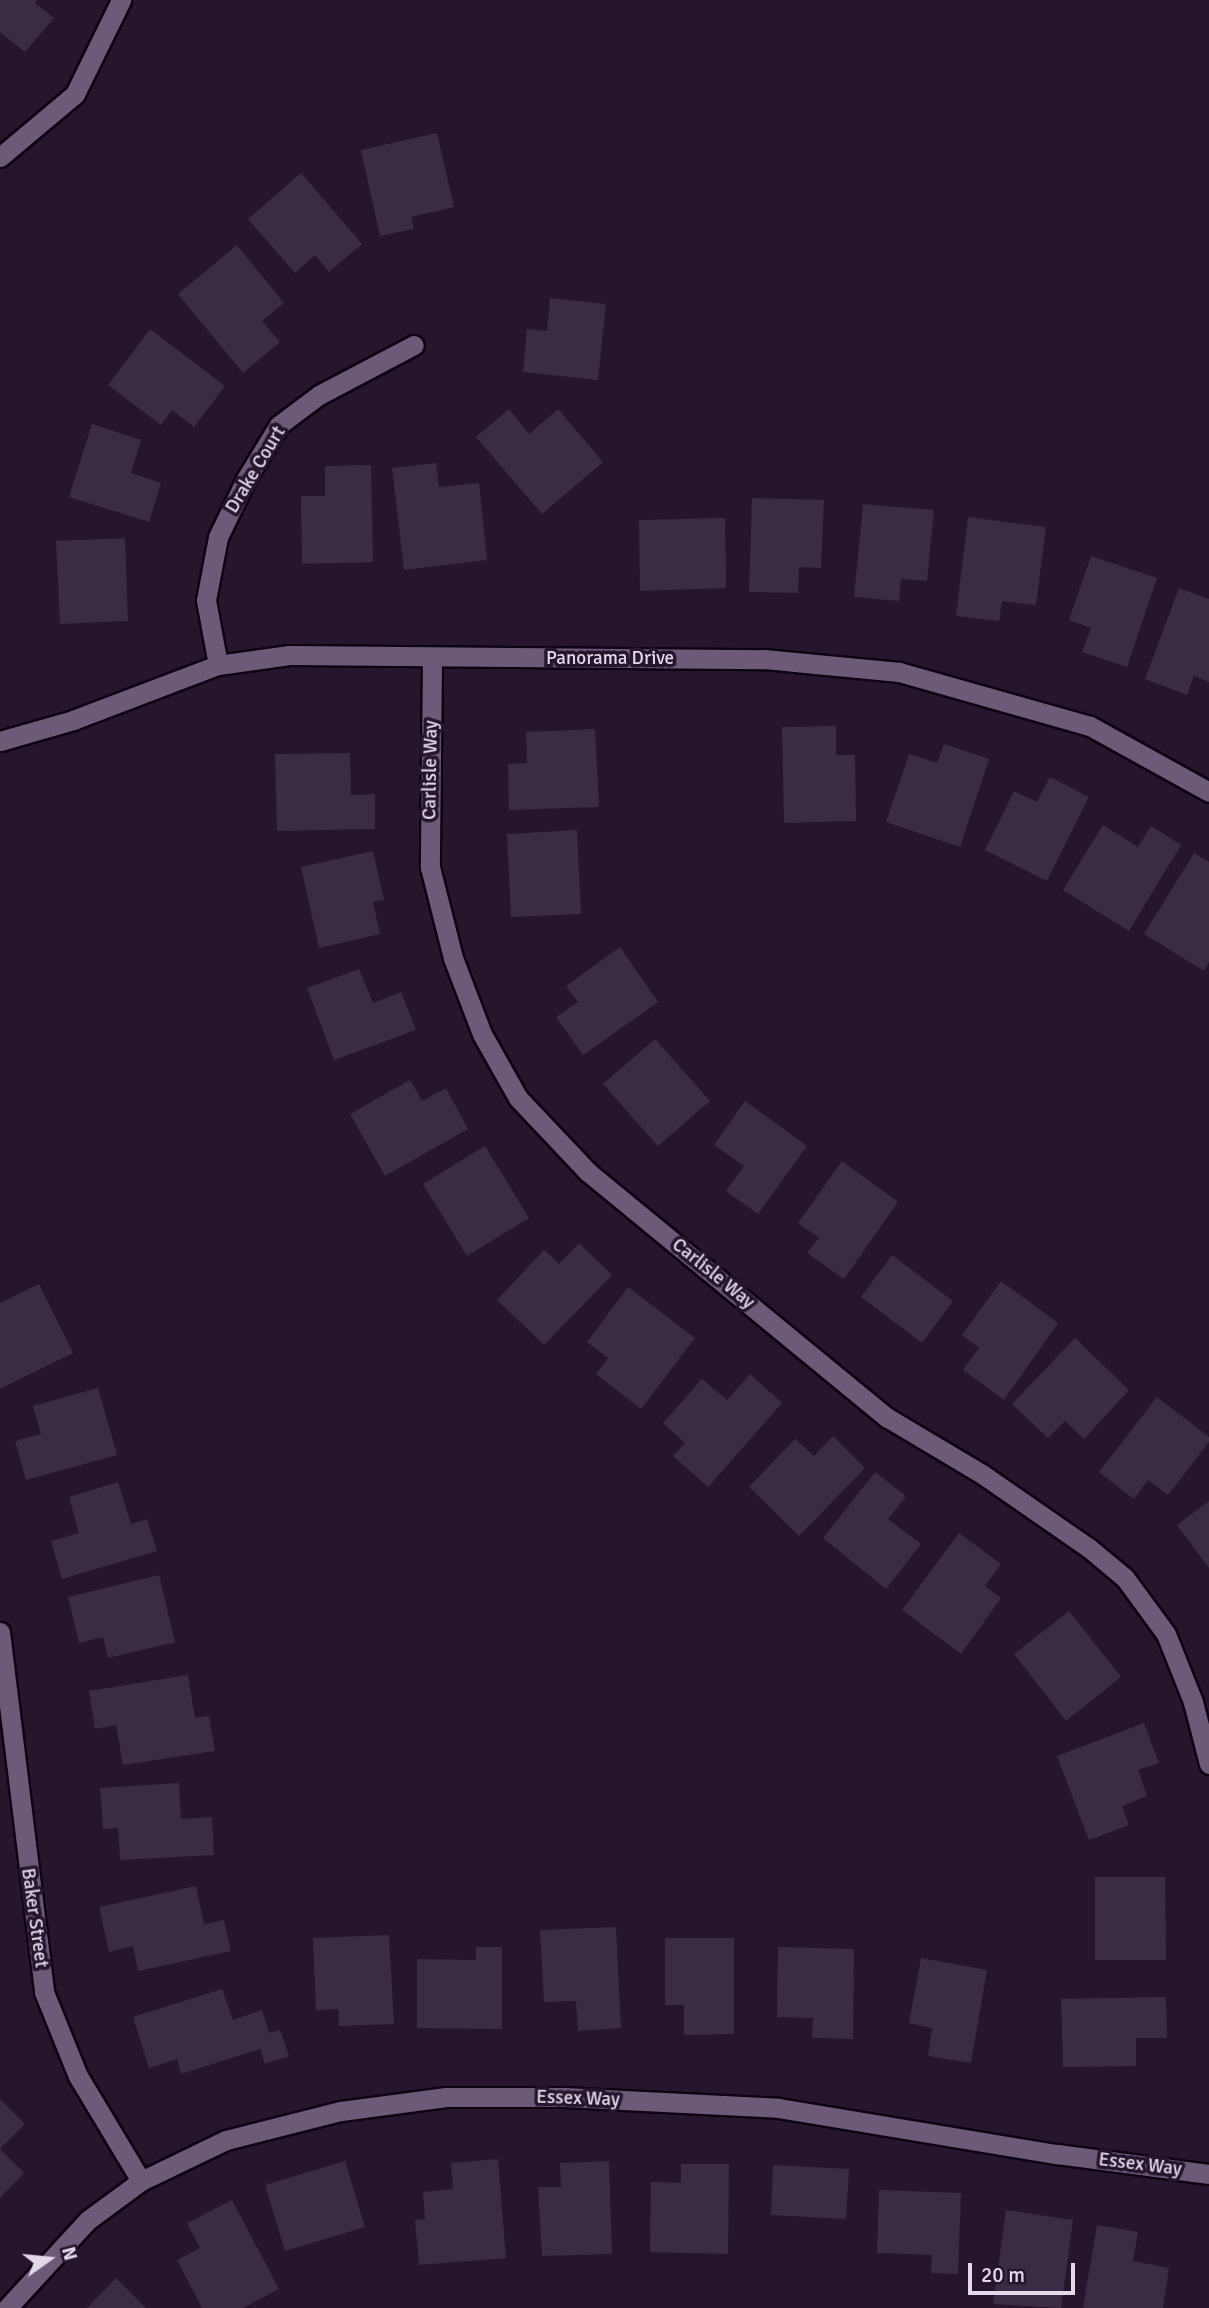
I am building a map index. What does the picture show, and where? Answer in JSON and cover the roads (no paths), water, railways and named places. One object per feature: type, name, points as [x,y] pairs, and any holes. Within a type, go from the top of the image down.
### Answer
[{"type":"street","points":[[0,157],[75,93],[121,0]]},
{"type":"street","name":"Drake Court","points":[[219,665],[206,600],[218,537],[246,479],[279,425],[319,395],[414,345]]},
{"type":"street","name":"Panorama Drive","points":[[0,741],[73,720],[219,665],[289,655],[432,660],[764,659],[898,672],[1090,726],[1209,792]]},
{"type":"street","name":"Carlisle Way","points":[[432,660],[430,867],[458,971],[482,1034],[518,1098],[588,1172],[888,1418],[982,1474],[1089,1548],[1125,1578],[1166,1634],[1194,1702],[1209,1763]]},
{"type":"street","name":"Baker Street","points":[[0,1632],[44,1992],[78,2076],[141,2181]]},
{"type":"street","name":"Essex Way","points":[[7,2308],[88,2220],[141,2181],[226,2140],[341,2111],[446,2097],[564,2097],[778,2108],[1057,2154],[1209,2174]]}]
